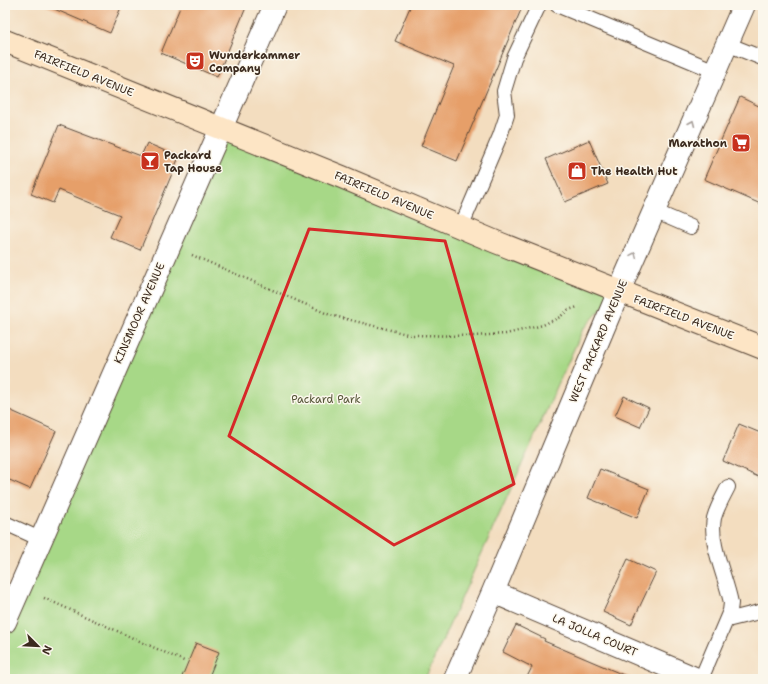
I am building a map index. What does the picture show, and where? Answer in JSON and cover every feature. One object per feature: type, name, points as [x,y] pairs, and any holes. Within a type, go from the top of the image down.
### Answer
[{"type":"main road","name":"FAIRFIELD AVENUE","points":[[5,41],[461,226],[496,242],[763,348]]},
{"type":"street","name":"KINSMOOR AVENUE","points":[[5,622],[40,539],[275,5]]},
{"type":"street","name":"WEST PACKARD AVENUE","points":[[455,679],[493,592],[618,291],[744,5]]},
{"type":"street","name":"LA JOLLA COURT","points":[[493,592],[697,679]]},
{"type":"lane","points":[[461,226],[500,136],[507,115],[504,91],[512,65],[539,5]]},
{"type":"lane","points":[[557,5],[715,71]]},
{"type":"lane","points":[[727,44],[762,58]]},
{"type":"lane","points":[[654,211],[691,227]]},
{"type":"lane","points":[[701,679],[727,620],[731,602],[713,529],[720,502],[728,487]]},
{"type":"lane","points":[[5,523],[40,539]]},
{"type":"lane","points":[[727,620],[758,612],[763,613]]},
{"type":"path","points":[[169,245],[330,315],[411,335],[473,336],[506,334],[543,325],[560,317],[568,310],[578,307]]},
{"type":"path","points":[[20,588],[186,662]]},
{"type":"highlighted area","points":[[309,229],[445,241],[514,484],[394,545],[229,436]]},
{"type":"green space","name":"Packard Park","points":[[221,128],[618,291],[583,329],[425,679],[5,679],[5,622]]},
{"type":"building","points":[[45,5],[122,5],[110,33]]},
{"type":"building","points":[[181,5],[247,5],[217,77],[161,53]]},
{"type":"building","points":[[411,5],[523,5],[457,161],[421,146],[454,66],[395,41]]},
{"type":"building","name":"Marathon","points":[[740,97],[763,108],[763,205],[704,179]]},
{"type":"building","points":[[59,125],[141,156],[147,143],[179,157],[140,250],[110,237],[120,215],[59,190],[53,203],[31,194]]},
{"type":"building","name":"The Health Hut","points":[[589,140],[608,184],[565,202],[546,159]]},
{"type":"building","points":[[624,396],[649,408],[640,427],[615,416]]},
{"type":"building","points":[[5,408],[56,431],[30,489],[5,478]]},
{"type":"building","points":[[739,424],[763,434],[763,479],[723,461]]},
{"type":"building","points":[[600,469],[649,489],[637,518],[588,498]]},
{"type":"building","points":[[628,559],[656,572],[631,625],[603,612]]},
{"type":"building","points":[[516,625],[545,639],[544,641],[633,679],[526,679],[532,667],[503,652]]},
{"type":"building","points":[[196,643],[219,652],[208,679],[181,679]]},
{"type":"place","name":"Wunderkammer Company","points":[[195,61]]},
{"type":"place","name":"Marathon","points":[[741,143]]},
{"type":"place","name":"Packard Tap House","points":[[150,161]]},
{"type":"place","name":"The Health Hut","points":[[577,171]]}]
